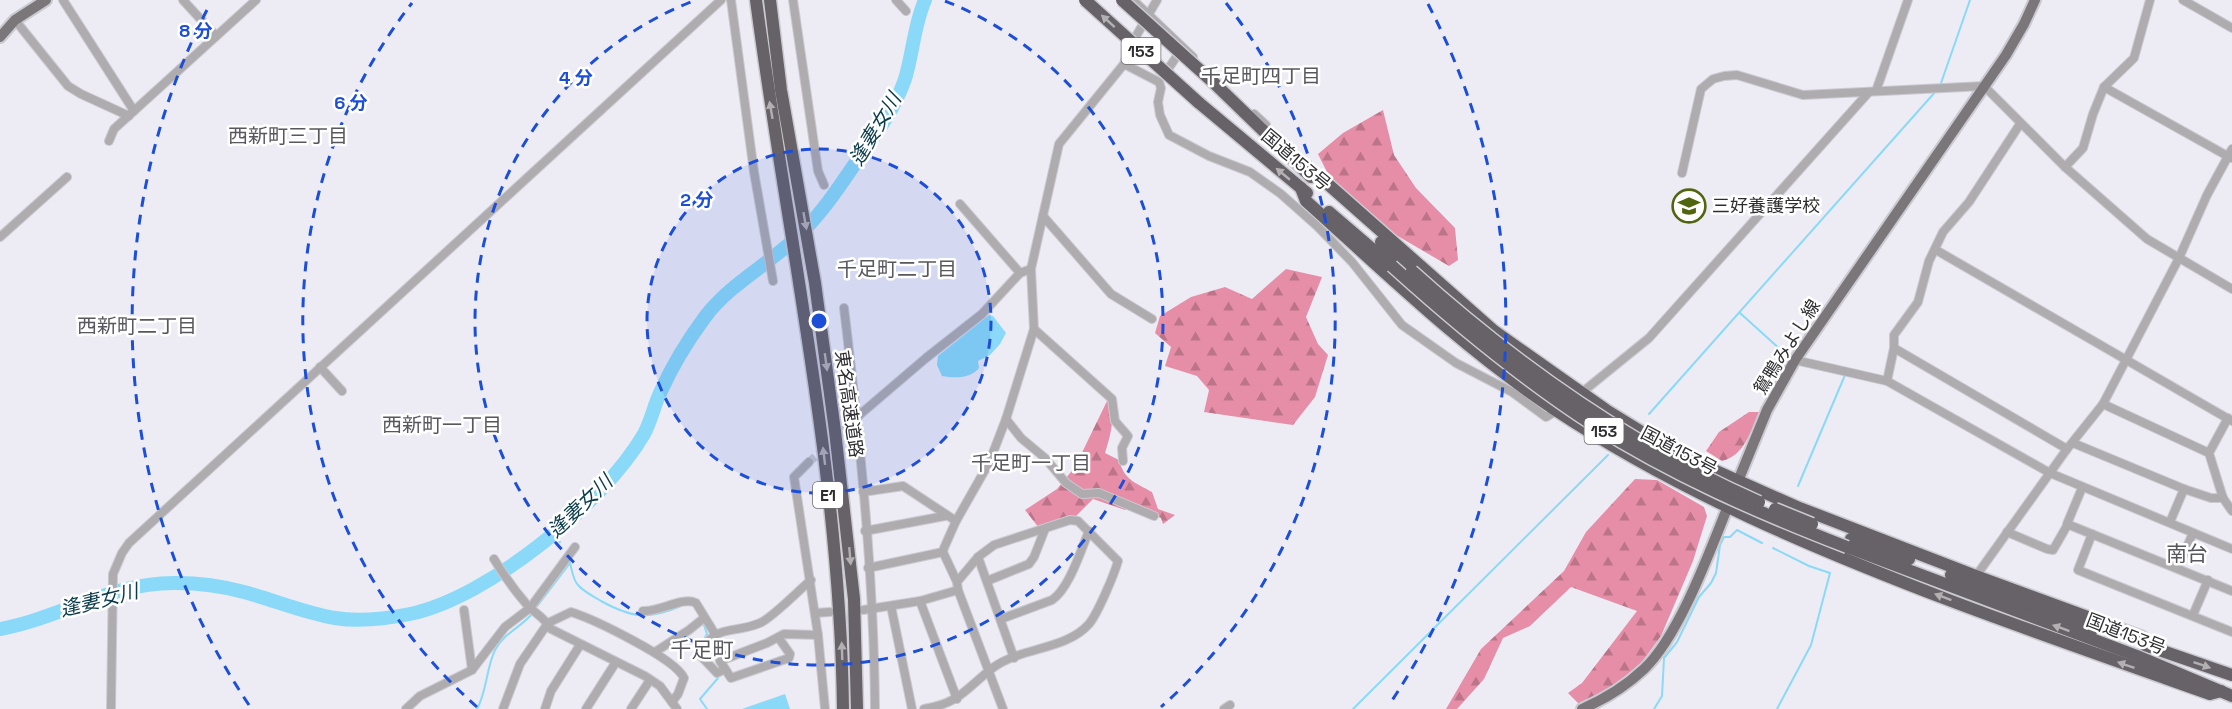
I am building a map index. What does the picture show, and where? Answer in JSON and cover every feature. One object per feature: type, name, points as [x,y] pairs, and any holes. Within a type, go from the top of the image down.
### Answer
[{"type":"highway","name":"東名高速道路","points":[[756,0],[817,403],[833,537],[841,633],[843,709]]},
{"type":"highway","name":"東名高速道路","points":[[770,0],[781,90],[815,283],[846,522],[854,599],[857,709]]},
{"type":"highway","name":"国道153号","points":[[1122,0],[1213,82],[1412,271],[1491,339],[1593,413],[1715,481],[1849,543],[2137,656],[2226,694]]},
{"type":"highway","name":"国道153号","points":[[1081,1],[1490,351],[1593,424],[1653,459],[1740,503],[2232,675]]},
{"type":"highway","points":[[1305,171],[1321,178],[1494,331],[1582,393],[1658,442],[1797,507],[2142,637],[2151,647]]},
{"type":"highway","points":[[1301,189],[1306,201],[1486,360],[1557,411],[1651,468],[1727,507],[1825,551],[1967,607],[2210,694],[2226,694]]},
{"type":"main road","points":[[0,38],[15,20],[46,0]]},
{"type":"main road","name":"鴛鴨みよし線","points":[[1582,709],[1617,690],[1645,668],[1662,647],[1687,601],[1767,410],[1795,360],[2012,45],[2036,0]]},
{"type":"street","points":[[63,0],[131,114]]},
{"type":"street","points":[[183,0],[216,36]]},
{"type":"street","points":[[109,141],[114,129],[256,0]]},
{"type":"street","points":[[111,709],[114,574],[122,552],[129,543],[721,0]]},
{"type":"street","points":[[731,0],[754,172],[773,281]]},
{"type":"street","points":[[793,0],[818,171],[824,185]]},
{"type":"street","points":[[896,0],[906,11]]},
{"type":"street","points":[[1134,0],[1266,125]]},
{"type":"street","points":[[1003,709],[944,552],[956,521],[989,463],[1006,419],[1034,329],[1031,269],[1059,144],[1124,64],[1128,50],[1157,0]]},
{"type":"street","points":[[1124,64],[1159,82],[1161,88],[1158,102],[1160,115],[1169,135],[1209,156],[1250,172],[1281,194],[1352,262],[1402,325],[1456,363],[1512,392],[1546,417],[1582,393],[1649,338],[1873,92],[1908,0]]},
{"type":"street","points":[[2065,167],[2083,148],[2104,87],[2134,58],[2150,0]]},
{"type":"street","points":[[2184,0],[2232,28]]},
{"type":"street","points":[[15,20],[68,86],[81,94],[131,114]]},
{"type":"street","points":[[1159,82],[1183,46]]},
{"type":"street","points":[[1682,173],[1701,89],[1713,79],[1737,75],[1803,95],[1984,86],[2065,167],[2147,239],[2232,289]]},
{"type":"street","points":[[1976,576],[2103,404],[2179,258],[2207,195],[2231,154],[2104,87]]},
{"type":"street","points":[[1887,381],[1894,348],[1894,335],[1918,302],[1929,261],[1943,232],[1969,202],[2020,124]]},
{"type":"street","points":[[0,237],[68,177]]},
{"type":"street","points":[[960,204],[1020,273]]},
{"type":"street","points":[[1043,216],[1111,294],[1152,320]]},
{"type":"street","points":[[1936,250],[2230,420],[2209,453]]},
{"type":"street","points":[[847,428],[926,358],[982,314],[1020,273],[1031,269]]},
{"type":"street","points":[[844,308],[857,421],[868,568],[867,609],[874,628],[875,709]]},
{"type":"street","points":[[1034,329],[1095,385],[1109,394],[1114,406],[1115,421],[1128,436],[1122,448],[1123,461]]},
{"type":"street","points":[[1894,348],[2070,446],[2184,489],[2211,498],[2223,498]]},
{"type":"street","points":[[1795,360],[1887,381],[2050,473],[2232,549]]},
{"type":"street","points":[[320,367],[342,391]]},
{"type":"street","points":[[2103,404],[2209,453],[2223,498],[2232,511]]},
{"type":"street","points":[[1006,419],[1021,438],[1045,458],[1066,483],[1082,494],[1099,493],[1154,516]]},
{"type":"street","points":[[809,462],[794,477],[816,613],[825,709]]},
{"type":"street","points":[[862,492],[903,486],[945,516],[956,521]]},
{"type":"street","points":[[2007,532],[2053,550],[2068,524],[2082,488]]},
{"type":"street","points":[[2170,522],[2184,489]]},
{"type":"street","points":[[865,531],[945,516]]},
{"type":"street","points":[[867,609],[920,601],[957,586],[978,557],[994,545],[1075,520],[1119,561],[1092,620],[1073,637],[1014,657],[994,667],[957,699],[935,708],[924,709]]},
{"type":"street","points":[[2068,524],[2232,591]]},
{"type":"street","points":[[987,581],[1029,564],[1034,558],[1045,529]]},
{"type":"street","points":[[1001,619],[1052,600],[1059,595],[1089,531]]},
{"type":"street","points":[[2178,567],[2193,533]]},
{"type":"street","points":[[2092,534],[2078,570],[2232,632]]},
{"type":"street","points":[[406,709],[420,696],[472,670],[505,627],[530,608],[575,547]]},
{"type":"street","points":[[868,568],[944,552]]},
{"type":"street","points":[[978,557],[1014,657]]},
{"type":"street","points":[[494,559],[510,585],[557,634],[660,686],[674,705]]},
{"type":"street","points":[[725,669],[717,673],[699,654],[704,645],[715,634],[761,623],[811,580]]},
{"type":"street","points":[[2193,615],[2208,580]]},
{"type":"street","points":[[643,611],[660,610],[688,600],[696,603],[715,634]]},
{"type":"street","points":[[920,601],[957,699]]},
{"type":"street","points":[[891,606],[912,709]]},
{"type":"street","points":[[464,610],[472,670]]},
{"type":"street","points":[[503,709],[520,664],[548,623],[571,612],[655,652],[674,665],[683,675],[684,682],[674,705]]},
{"type":"street","points":[[816,613],[830,612]]},
{"type":"street","points":[[655,652],[704,618]]},
{"type":"street","points":[[778,637],[790,654],[789,658],[731,678],[720,661],[784,634],[818,635]]},
{"type":"street","points":[[544,709],[551,691],[580,645]]},
{"type":"street","points":[[586,709],[616,662]]},
{"type":"street","points":[[631,709],[650,680]]},
{"type":"green space","points":[[1383,110],[1394,155],[1416,188],[1455,228],[1458,260],[1449,266],[1396,235],[1329,176],[1318,154],[1343,133]]},
{"type":"green space","points":[[1286,269],[1322,277],[1306,317],[1318,344],[1328,355],[1315,397],[1293,425],[1204,412],[1209,390],[1197,376],[1165,366],[1171,347],[1155,333],[1160,316],[1191,297],[1225,287],[1252,299]]},
{"type":"green space","points":[[1110,399],[1112,420],[1105,453],[1119,460],[1127,477],[1152,492],[1158,509],[1175,515],[1163,524],[1161,518],[1133,505],[1125,510],[1093,499],[1075,517],[1039,528],[1025,510],[1057,489],[1075,467]]},
{"type":"green space","points":[[1749,412],[1760,412],[1746,442],[1736,454],[1722,461],[1706,451],[1719,432]]},
{"type":"green space","points":[[1635,479],[1657,480],[1704,507],[1707,516],[1693,561],[1661,636],[1642,662],[1616,684],[1579,704],[1568,693],[1582,683],[1637,611],[1571,587],[1530,626],[1503,638],[1484,679],[1457,709],[1446,709],[1481,649],[1564,571],[1586,532]]},
{"type":"water","points":[[989,315],[993,316],[1006,333],[1000,344],[990,355],[978,361],[979,368],[975,372],[967,376],[942,376],[937,365],[938,356]]},
{"type":"water","points":[[785,694],[790,709],[742,709]]},
{"type":"waterway","name":"逢妻女川","points":[[0,629],[22,624],[130,588],[176,583],[210,585],[236,590],[335,618],[382,619],[410,614],[441,604],[474,589],[508,568],[573,517],[601,489],[644,434],[670,373],[686,344],[705,317],[727,293],[780,252],[812,222],[834,194],[880,128],[896,100],[905,79],[918,19],[925,0]]},
{"type":"waterway","points":[[1940,86],[1970,0]]},
{"type":"waterway","points":[[1649,414],[1936,91]]},
{"type":"waterway","points":[[1740,313],[1791,359]]},
{"type":"waterway","points":[[1798,486],[1845,375],[1801,365]]},
{"type":"waterway","points":[[1353,709],[1608,455]]},
{"type":"waterway","points":[[1654,709],[1662,696],[1664,658],[1677,642],[1699,597],[1716,573],[1720,545],[1724,537],[1730,537],[1737,530],[1762,543]]},
{"type":"waterway","points":[[553,534],[560,542]]},
{"type":"waterway","points":[[1773,548],[1809,566],[1830,573],[1811,645],[1777,709]]},
{"type":"waterway","points":[[570,563],[575,580],[580,587],[622,611],[649,615],[681,606]]},
{"type":"waterway","points":[[535,609],[570,563]]},
{"type":"waterway","points":[[477,709],[498,644],[532,614]]},
{"type":"waterway","points":[[696,654],[707,634],[703,622]]},
{"type":"waterway","points":[[707,709],[700,699],[718,678],[716,676]]},
{"type":"tunnel","points":[[809,462],[847,428]]},
{"type":"place","name":"三好養護学校","points":[[1689,206]]},
{"type":"district","name":"千足町四丁目","points":[[1261,76]]},
{"type":"district","name":"西新町三丁目","points":[[288,136]]},
{"type":"district","name":"千足町二丁目","points":[[897,269]]},
{"type":"district","name":"西新町二丁目","points":[[137,326]]},
{"type":"district","name":"西新町一丁目","points":[[442,425]]},
{"type":"district","name":"千足町一丁目","points":[[1031,463]]},
{"type":"district","name":"南台","points":[[2187,554]]},
{"type":"district","name":"千足町","points":[[702,650]]}]
